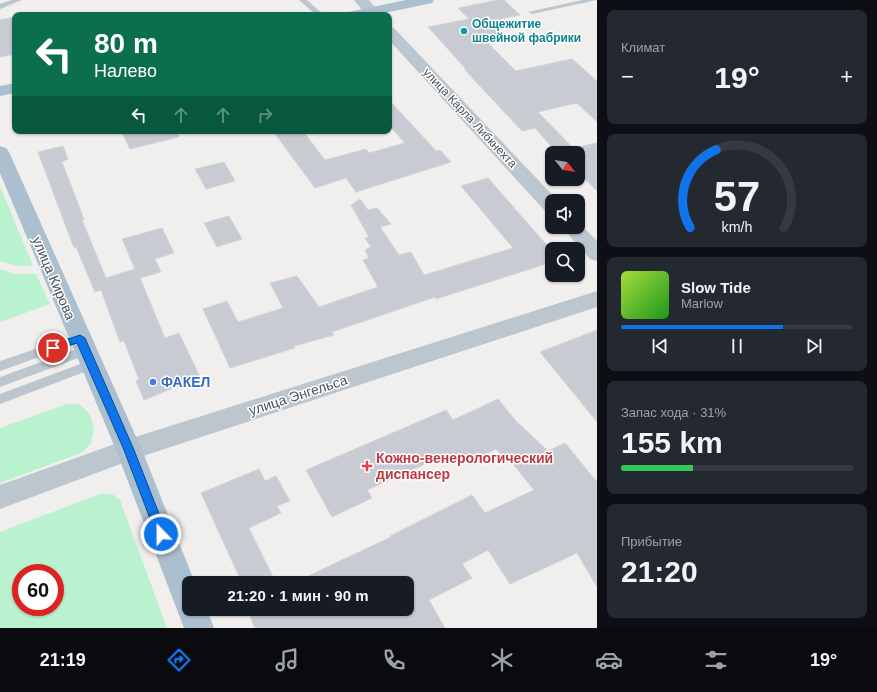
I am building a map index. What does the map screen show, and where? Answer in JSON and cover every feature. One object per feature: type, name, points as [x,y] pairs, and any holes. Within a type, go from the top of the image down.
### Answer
[{"type":"main road","points":[[377,12],[427,0]]},
{"type":"main road","points":[[0,91],[12,89]]},
{"type":"main road","name":"улица Кирова","points":[[0,152],[129,450],[182,585]]},
{"type":"main road","points":[[195,616],[199,628]]},
{"type":"street","points":[[361,0],[372,12]]},
{"type":"street","name":"улица Карла Либкнехта","points":[[392,34],[545,198]]},
{"type":"street","points":[[578,234],[597,254]]},
{"type":"street","name":"улица Энгельса","points":[[0,497],[129,450],[597,299]]},
{"type":"lane","points":[[0,7],[18,0]]},
{"type":"lane","points":[[303,0],[317,12]]},
{"type":"lane","points":[[532,12],[591,0]]},
{"type":"lane","points":[[0,366],[86,351]]},
{"type":"lane","points":[[0,382],[86,351]]},
{"type":"lane","points":[[0,399],[86,351]]},
{"type":"green space","points":[[0,186],[33,266],[18,266],[0,261]]},
{"type":"green space","points":[[0,269],[14,274],[36,274],[50,304],[0,322]]},
{"type":"green space","points":[[67,404],[78,404],[90,415],[94,428],[91,444],[81,453],[0,483],[0,428]]},
{"type":"green space","points":[[100,494],[112,494],[120,500],[167,628],[0,628],[0,532]]},
{"type":"building","points":[[504,0],[520,15],[487,22],[500,35],[483,38],[516,71],[572,59],[597,81],[597,122],[577,103],[538,112],[571,146],[551,146],[535,128],[522,131],[464,69],[466,69],[428,27],[469,19],[458,8]]},
{"type":"building","points":[[12,18],[12,55],[0,57],[0,20]]},
{"type":"building","points":[[392,103],[436,151],[440,150],[451,162],[356,192],[346,178],[315,188],[275,134],[305,134],[325,160],[366,149],[369,153],[405,143],[392,128]]},
{"type":"building","points":[[122,134],[178,134],[179,137],[130,149]]},
{"type":"building","points":[[597,143],[597,191],[585,179],[585,146],[583,146]]},
{"type":"building","points":[[63,146],[68,159],[62,162],[84,219],[82,220],[106,278],[135,269],[122,239],[162,228],[174,253],[155,259],[161,272],[140,278],[165,338],[179,333],[200,377],[144,400],[136,381],[139,379],[124,341],[120,342],[101,290],[95,292],[76,247],[74,248],[38,152]]},
{"type":"building","points":[[224,162],[235,181],[206,189],[195,169]]},
{"type":"building","points":[[488,178],[545,243],[545,264],[436,299],[435,297],[332,332],[334,335],[294,346],[295,348],[230,368],[203,309],[227,301],[238,322],[283,308],[270,283],[297,276],[319,307],[378,287],[363,260],[369,258],[365,250],[371,247],[365,238],[369,237],[351,205],[360,199],[368,210],[377,208],[391,224],[380,227],[399,255],[411,252],[424,275],[513,248],[461,186]]},
{"type":"building","points":[[229,216],[242,239],[217,247],[204,223]]},
{"type":"building","points":[[597,330],[597,422],[540,352]]},
{"type":"building","points":[[498,399],[515,420],[548,451],[565,443],[597,482],[597,587],[577,553],[510,584],[488,550],[462,564],[472,578],[429,600],[445,628],[255,628],[250,616],[414,616],[414,576],[308,576],[391,537],[390,536],[472,495],[485,513],[534,490],[510,460],[507,461],[496,449],[474,460],[469,454],[450,463],[445,455],[367,490],[372,498],[332,517],[306,470],[446,410],[453,420]]},
{"type":"building","points":[[259,469],[265,481],[276,476],[290,501],[277,506],[281,513],[249,528],[273,576],[239,576],[201,493]]},
{"type":"place","name":"Общежитие швейной фабрики","points":[[464,31]]},
{"type":"place","name":"ФАКЕЛ","points":[[153,382]]},
{"type":"place","name":"Кожно-венерологический диспансер","points":[[367,466]]},
{"type":"route","points":[[53,348],[80,338],[129,450],[161,534]]}]
